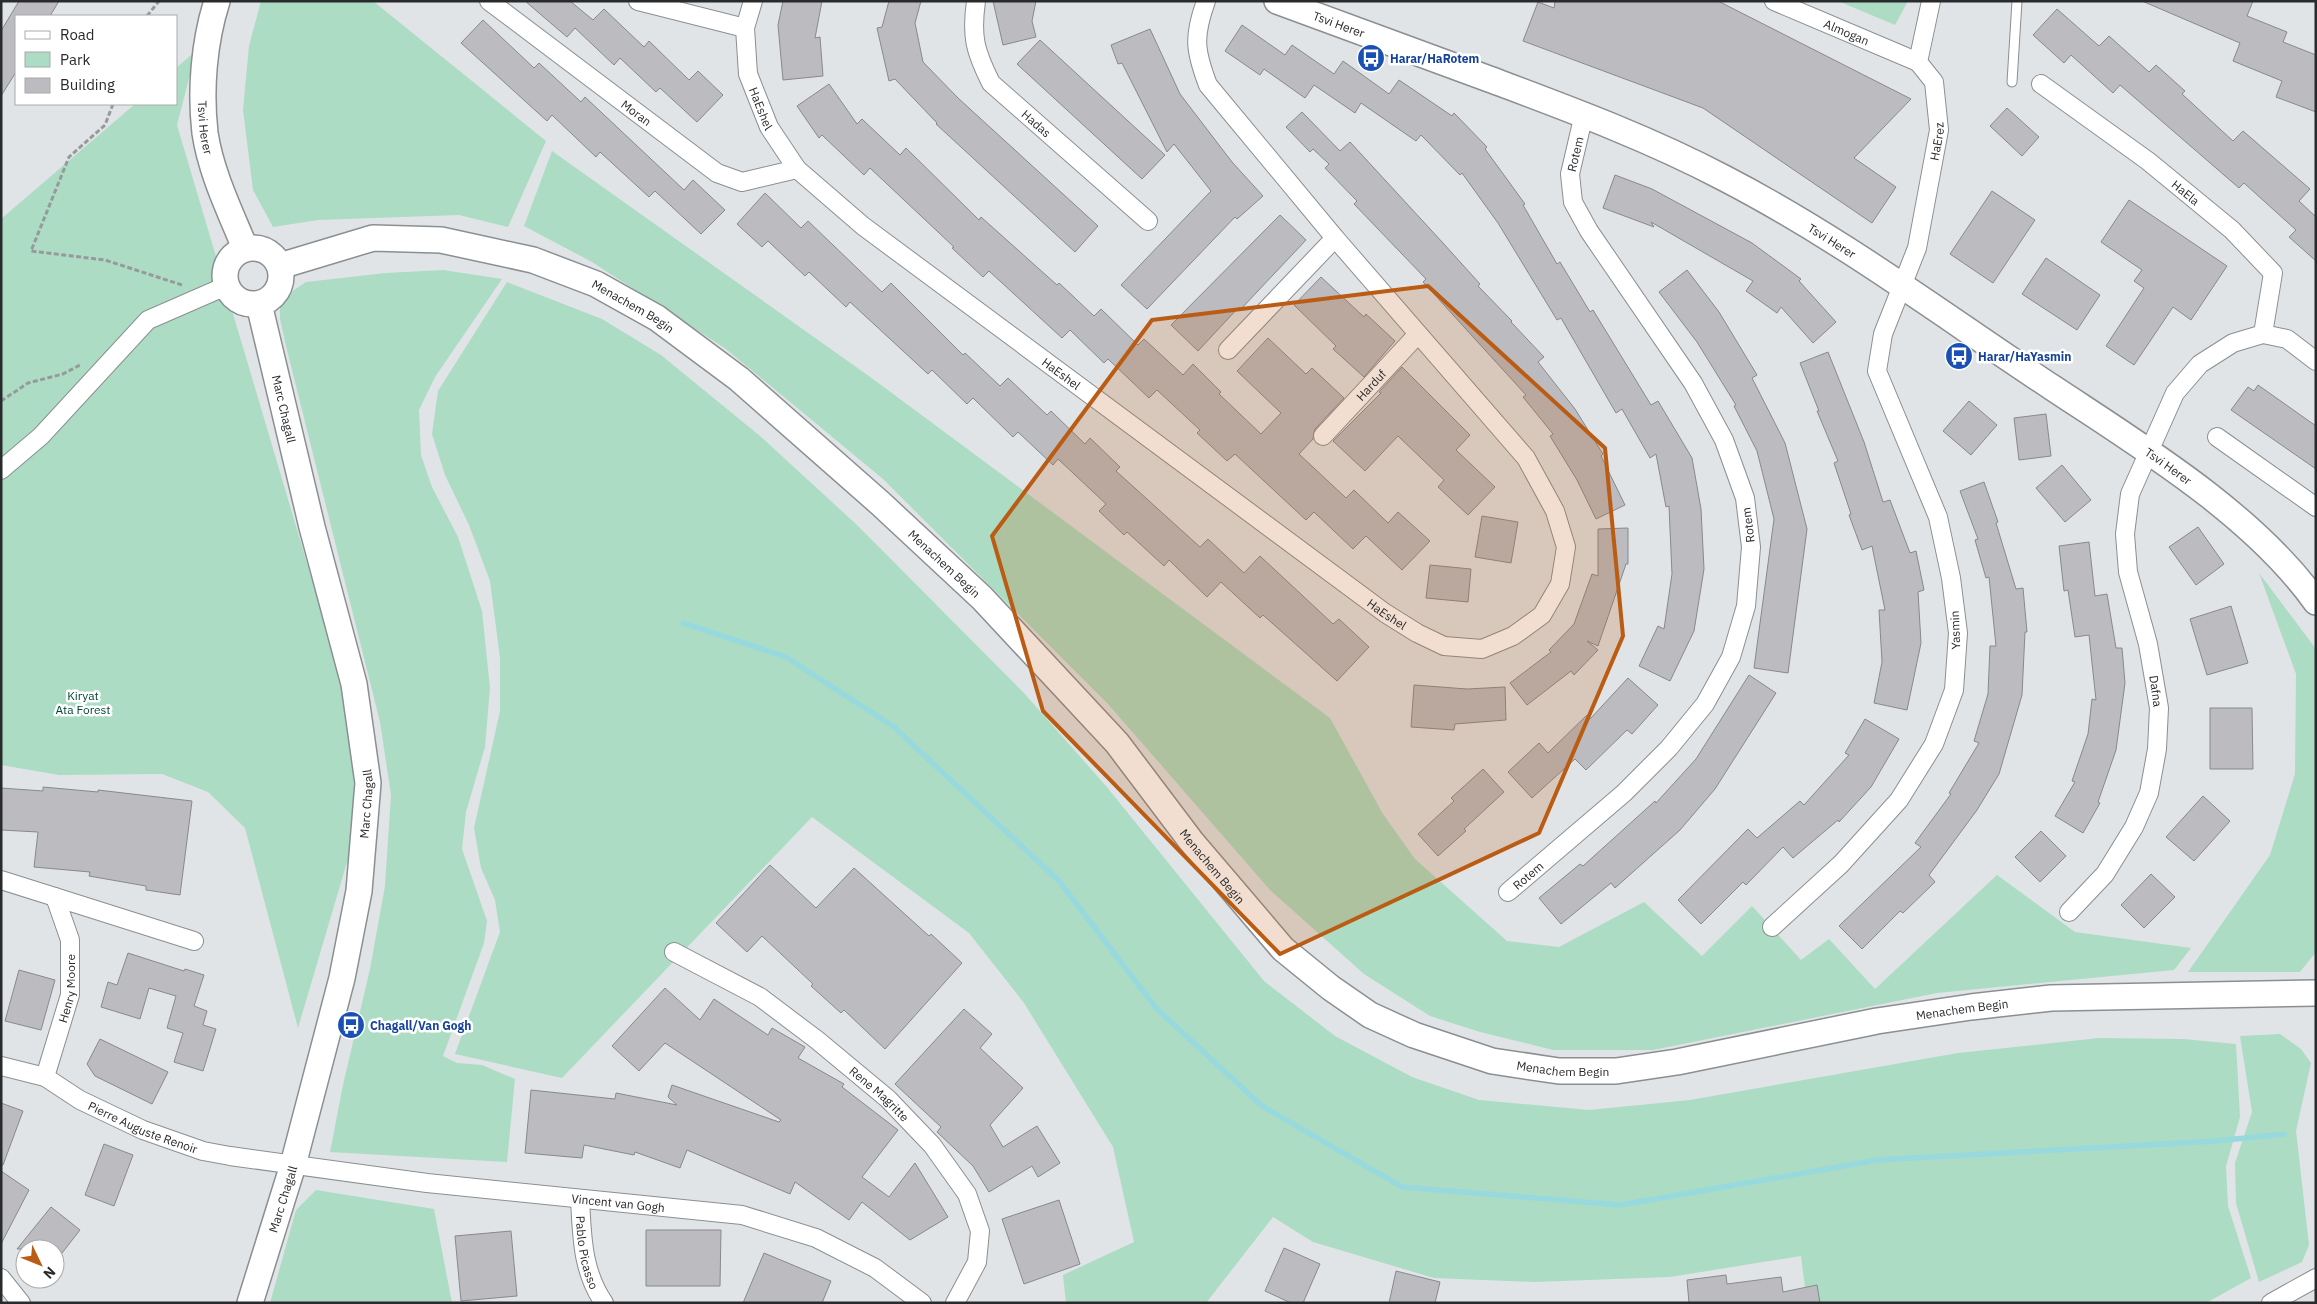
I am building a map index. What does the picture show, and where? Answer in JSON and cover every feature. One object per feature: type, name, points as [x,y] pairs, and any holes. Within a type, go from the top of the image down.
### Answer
[{"type":"street","name":"Tsvi Herer","points":[[217,1],[210,21],[206,53],[203,91],[205,134],[217,180],[245,248]]},
{"type":"street","name":"Moran","points":[[489,1],[717,173],[742,182],[797,170]]},
{"type":"street","points":[[638,1],[745,28]]},
{"type":"street","name":"HaEshel","points":[[753,1],[745,28],[748,74],[769,127],[797,170],[863,226],[1385,613],[1417,633],[1444,646],[1482,649],[1513,636],[1542,615],[1560,584],[1566,547],[1555,511],[1526,458],[1335,238],[1208,86],[1197,57],[1198,23],[1206,1]]},
{"type":"street","name":"Hadas","points":[[976,1],[973,24],[977,57],[991,83],[1148,221]]},
{"type":"street","name":"Tsvi Herer","points":[[1277,1],[1584,114],[1641,137],[1778,207],[1902,284],[2149,452],[2229,512],[2275,552],[2316,602]]},
{"type":"street","name":"Almogan","points":[[1774,1],[1918,62]]},
{"type":"street","points":[[1918,62],[1931,1]]},
{"type":"street","name":"HaErez","points":[[1902,284],[1917,248],[1939,130],[1934,82],[1918,62]]},
{"type":"street","name":"HaEla","points":[[2041,84],[2148,161],[2232,230],[2273,273],[2263,334]]},
{"type":"street","name":"Rotem","points":[[1508,892],[1624,793],[1669,748],[1710,696],[1731,657],[1746,606],[1751,547],[1745,498],[1724,440],[1693,383],[1589,231],[1573,202],[1570,174],[1584,114]]},
{"type":"street","name":"Menachem Begin","points":[[280,266],[373,238],[441,240],[533,260],[596,284],[657,318],[739,379],[881,504],[982,598],[1117,742],[1191,841],[1283,949],[1331,988],[1370,1015],[1414,1035],[1492,1062],[1558,1071],[1616,1071],[1677,1062],[1876,1021],[1971,1007],[2051,998],[2316,994]]},
{"type":"street","points":[[1228,350],[1335,238]]},
{"type":"street","points":[[1,470],[41,436],[148,320],[218,290],[230,293],[243,303],[260,304],[276,293],[282,275],[280,266],[270,252],[254,247],[245,248],[237,252],[226,267],[218,290]]},
{"type":"street","name":"Yasmin","points":[[1772,927],[1842,864],[1899,800],[1934,744],[1954,690],[1958,634],[1951,578],[1938,517],[1877,371],[1883,334],[1902,284]]},
{"type":"street","name":"Marc Chagall","points":[[250,1303],[293,1165],[342,978],[359,891],[368,783],[354,684],[312,527],[260,304]]},
{"type":"street","name":"Harduf","points":[[1323,436],[1418,334]]},
{"type":"street","points":[[2149,452],[2175,393],[2200,364],[2233,343],[2263,334],[2286,339],[2316,361]]},
{"type":"street","points":[[2217,437],[2316,507]]},
{"type":"street","name":"Dafna","points":[[2069,912],[2105,874],[2134,827],[2149,793],[2157,750],[2159,708],[2148,644],[2128,572],[2125,534],[2130,494],[2149,452]]},
{"type":"street","points":[[1,880],[194,941]]},
{"type":"street","name":"Henry Moore","points":[[45,1078],[70,995],[70,940],[55,897]]},
{"type":"street","name":"Rene Magritte","points":[[674,952],[760,997],[817,1040],[888,1099],[932,1145],[967,1194],[980,1231],[978,1262],[955,1303]]},
{"type":"street","name":"Pierre Auguste Renoir","points":[[1,1066],[45,1078],[80,1100],[152,1133],[203,1151],[293,1165]]},
{"type":"street","name":"Vincent van Gogh","points":[[293,1165],[427,1183],[742,1215],[816,1238],[875,1268],[922,1303]]},
{"type":"street","name":"Pablo Picasso","points":[[580,1198],[583,1252],[594,1288],[604,1303]]},
{"type":"street","points":[[1,1278],[20,1303]]},
{"type":"street","points":[[2272,1303],[2316,1278]]},
{"type":"lane","points":[[2012,82],[2018,1]]},
{"type":"path","points":[[148,15],[159,1]]},
{"type":"path","points":[[113,105],[105,124],[69,157],[31,251],[105,260],[218,290]]},
{"type":"path","points":[[1,401],[28,383],[63,374],[89,361]]},
{"type":"highlighted area","points":[[1428,286],[1605,448],[1623,636],[1539,833],[1280,954],[1043,711],[992,536],[1152,320]]},
{"type":"green space","points":[[261,1],[373,1],[546,141],[508,227],[459,215],[318,220],[273,227],[253,190],[243,110],[249,46]]},
{"type":"green space","points":[[1838,1],[1908,1],[1895,25]]},
{"type":"green space","name":"Kiryat Ata Forest","points":[[196,51],[177,125],[352,715],[355,835],[298,1028],[245,828],[208,792],[162,774],[59,775],[1,765],[1,219],[134,105],[178,105],[178,66]]},
{"type":"green space","points":[[552,151],[873,379],[1330,718],[1383,814],[1415,859],[1507,941],[1559,947],[1644,902],[1702,956],[1752,906],[1801,960],[1829,939],[1875,989],[1997,875],[2075,932],[2191,948],[2174,970],[1937,993],[1653,1050],[1553,1050],[1480,1032],[1430,1016],[1364,974],[1270,890],[1108,704],[883,479],[726,349],[592,262],[524,226]]},
{"type":"green space","points":[[443,270],[502,279],[435,377],[419,410],[421,455],[432,487],[458,537],[482,611],[490,688],[485,747],[466,812],[462,849],[487,921],[484,943],[443,1056],[457,1063],[482,1065],[515,1079],[507,1162],[330,1152],[343,1085],[370,969],[385,886],[391,795],[380,722],[286,346],[280,319],[280,306],[294,290],[306,282],[386,273]]},
{"type":"green space","points":[[507,282],[602,319],[661,355],[760,436],[857,525],[1023,692],[1106,786],[1264,981],[1335,1036],[1412,1077],[1479,1100],[1589,1110],[1690,1100],[1958,1053],[2099,1038],[2183,1039],[2236,1044],[2240,1117],[2226,1166],[2228,1206],[2251,1278],[2206,1303],[1807,1303],[1801,1256],[1670,1277],[1534,1282],[1434,1278],[1313,1242],[1273,1217],[1206,1303],[1066,1303],[1063,1275],[1134,1242],[1113,1147],[1024,1003],[969,933],[812,817],[562,1078],[455,1054],[500,932],[495,900],[481,868],[474,828],[500,711],[500,658],[490,581],[469,525],[445,475],[432,434],[438,391]]},
{"type":"green space","points":[[2259,573],[2316,649],[2316,952],[2300,972],[2188,972],[2270,855],[2295,774],[2296,674]]},
{"type":"green space","points":[[2280,1034],[2301,1049],[2311,1063],[2296,1131],[2309,1245],[2302,1262],[2259,1282],[2236,1203],[2235,1163],[2252,1112],[2240,1036]]},
{"type":"green space","points":[[316,1190],[434,1209],[452,1303],[270,1303],[296,1210]]},
{"type":"building","points":[[19,1],[59,1],[51,15],[15,15],[15,74],[1,96],[1,31]]},
{"type":"building","points":[[525,1],[570,1],[593,20],[604,9],[644,47],[649,41],[689,80],[698,71],[723,95],[697,122],[660,88],[656,92],[620,58],[614,65],[575,28],[567,37]]},
{"type":"building","points":[[783,1],[822,1],[815,38],[820,37],[823,76],[783,80],[778,25]]},
{"type":"building","points":[[889,1],[921,1],[915,23],[923,62],[958,98],[1098,226],[1075,252],[936,124],[895,79],[889,81],[877,28],[882,27]]},
{"type":"building","points":[[993,1],[1036,1],[1032,21],[1036,37],[1003,45]]},
{"type":"building","points":[[1555,1],[1718,1],[1911,99],[1854,158],[1896,187],[1872,223],[1703,108],[1523,41],[1538,2],[1554,8]]},
{"type":"building","points":[[2142,1],[2253,1],[2247,16],[2287,32],[2283,42],[2316,55],[2316,112],[2276,97],[2282,81],[2233,61],[2240,43]]},
{"type":"building","points":[[2057,9],[2099,46],[2109,36],[2149,72],[2156,65],[2185,91],[2182,94],[2233,141],[2243,131],[2310,189],[2299,201],[2316,217],[2316,261],[2289,237],[2296,230],[2244,183],[2239,188],[2120,85],[2113,93],[2071,55],[2064,63],[2033,35]]},
{"type":"building","points":[[483,20],[534,68],[539,63],[581,102],[585,97],[684,190],[693,180],[725,210],[701,234],[655,191],[649,197],[600,152],[596,157],[552,115],[547,121],[461,43]]},
{"type":"building","points":[[1242,25],[1285,55],[1292,45],[1334,74],[1343,61],[1389,94],[1399,80],[1452,116],[1454,113],[1487,147],[1485,149],[1525,204],[1523,205],[1557,264],[1560,262],[1590,312],[1593,310],[1651,405],[1658,401],[1692,458],[1701,509],[1704,569],[1694,631],[1670,681],[1639,666],[1658,626],[1664,629],[1672,574],[1669,506],[1666,507],[1656,454],[1650,458],[1622,409],[1616,413],[1561,318],[1557,320],[1498,223],[1462,173],[1460,175],[1421,135],[1416,141],[1361,103],[1355,113],[1314,85],[1305,98],[1264,69],[1260,75],[1225,51]]},
{"type":"building","points":[[1150,29],[1180,94],[1232,162],[1263,196],[1237,219],[1235,217],[1147,309],[1121,285],[1211,191],[1174,144],[1167,152],[1122,63],[1118,64],[1111,45]]},
{"type":"building","points":[[1040,40],[1165,155],[1142,179],[1017,64]]},
{"type":"building","points":[[829,84],[857,124],[862,119],[900,155],[906,148],[979,220],[981,217],[1057,285],[1059,283],[1094,316],[1101,309],[1138,345],[1144,339],[1183,375],[1193,364],[1221,392],[1219,394],[1261,434],[1281,413],[1237,371],[1268,338],[1306,374],[1312,368],[1344,398],[1315,429],[1313,439],[1299,454],[1346,498],[1354,490],[1388,523],[1398,512],[1430,541],[1402,570],[1366,536],[1353,549],[1314,512],[1306,520],[1235,454],[1227,461],[1197,433],[1200,430],[1157,390],[1149,398],[1108,359],[1104,363],[1070,330],[1062,338],[989,271],[983,277],[870,168],[864,175],[822,135],[819,138],[797,106]]},
{"type":"building","points":[[2007,108],[2039,137],[2022,156],[1990,126]]},
{"type":"building","points":[[1302,112],[1340,151],[1350,142],[1544,357],[1538,362],[1575,409],[1603,454],[1601,456],[1625,505],[1596,519],[1577,480],[1550,436],[1553,434],[1523,397],[1526,395],[1423,282],[1426,279],[1354,204],[1357,201],[1325,168],[1329,164],[1313,149],[1310,152],[1286,127]]},
{"type":"building","points":[[1615,175],[1652,189],[1752,243],[1801,279],[1799,281],[1836,322],[1813,343],[1781,307],[1777,313],[1746,291],[1753,281],[1651,222],[1654,227],[1603,208]]},
{"type":"building","points":[[1992,191],[2035,220],[1993,283],[1950,254]]},
{"type":"building","points":[[765,193],[801,228],[808,221],[882,292],[891,283],[963,355],[965,353],[1000,386],[1008,378],[1047,415],[1051,411],[1085,444],[1090,438],[1120,467],[1116,471],[1200,547],[1208,539],[1244,573],[1260,556],[1333,624],[1339,619],[1369,647],[1337,681],[1263,615],[1260,618],[1221,582],[1207,597],[1169,560],[1164,566],[1127,532],[1124,535],[1099,511],[1106,504],[1058,459],[1053,465],[1018,432],[1013,437],[973,398],[967,404],[932,370],[928,374],[850,302],[846,307],[809,272],[805,276],[768,241],[762,247],[737,224]]},
{"type":"building","points":[[2129,200],[2227,266],[2191,320],[2173,307],[2134,365],[2106,346],[2144,288],[2134,281],[2142,270],[2101,242]]},
{"type":"building","points":[[1280,215],[1306,240],[1241,309],[1239,307],[1198,351],[1171,325]]},
{"type":"building","points":[[2046,258],[2100,295],[2077,330],[2022,294]]},
{"type":"building","points":[[1687,270],[1719,312],[1757,375],[1752,378],[1785,443],[1807,529],[1788,673],[1754,668],[1774,519],[1757,451],[1734,406],[1736,405],[1697,342],[1659,292]]},
{"type":"building","points":[[1321,277],[1364,317],[1366,314],[1395,341],[1364,377],[1333,349],[1336,346],[1294,305]]},
{"type":"building","points":[[1828,352],[1864,442],[1883,502],[1890,500],[1910,553],[1916,551],[1924,590],[1918,592],[1921,643],[1907,710],[1874,703],[1882,662],[1879,610],[1885,610],[1872,546],[1862,550],[1849,515],[1851,514],[1834,463],[1838,461],[1817,411],[1819,411],[1800,363]]},
{"type":"building","points":[[1402,367],[1470,435],[1456,450],[1495,487],[1468,515],[1438,487],[1444,480],[1398,436],[1365,471],[1333,441],[1381,393],[1379,392]]},
{"type":"building","points":[[2258,385],[2316,426],[2316,469],[2231,410],[2248,387],[2254,391]]},
{"type":"building","points":[[1969,401],[1997,425],[1971,455],[1943,431]]},
{"type":"building","points":[[2046,414],[2051,456],[2019,460],[2014,418]]},
{"type":"building","points":[[2062,465],[2091,500],[2065,522],[2036,488]]},
{"type":"building","points":[[1984,482],[1998,522],[1996,523],[2016,589],[2023,588],[2027,632],[2025,632],[2022,695],[1999,774],[1977,810],[1929,875],[1935,882],[1903,913],[1900,911],[1862,949],[1839,926],[1921,847],[1915,843],[1951,794],[1949,793],[1979,743],[1974,741],[1988,694],[1990,646],[1996,646],[1989,577],[1986,578],[1975,540],[1978,539],[1960,491]]},
{"type":"building","points":[[1482,516],[1518,522],[1511,563],[1475,557]]},
{"type":"building","points":[[2198,527],[2224,564],[2196,585],[2169,547]]},
{"type":"building","points":[[1628,528],[1628,564],[1626,564],[1598,646],[1587,641],[1598,650],[1574,675],[1571,671],[1527,705],[1510,683],[1551,652],[1549,650],[1574,624],[1592,574],[1598,576],[1598,529]]},
{"type":"building","points":[[2089,542],[2095,596],[2107,594],[2116,648],[2122,648],[2125,683],[2116,750],[2098,802],[2100,803],[2083,833],[2055,816],[2075,782],[2072,781],[2088,734],[2092,699],[2096,700],[2089,635],[2075,637],[2068,590],[2064,591],[2059,546]]},
{"type":"building","points":[[1430,565],[1471,569],[1468,602],[1426,598]]},
{"type":"building","points":[[2231,606],[2248,663],[2207,675],[2190,619]]},
{"type":"building","points":[[1749,675],[1776,693],[1715,789],[1680,830],[1615,888],[1611,883],[1561,924],[1539,898],[1580,864],[1583,866],[1655,801],[1656,803],[1696,759]]},
{"type":"building","points":[[1628,678],[1658,705],[1632,734],[1627,730],[1586,770],[1575,759],[1532,798],[1508,772],[1539,743],[1548,753],[1587,715],[1590,719]]},
{"type":"building","points":[[1414,685],[1467,689],[1505,687],[1506,720],[1455,724],[1454,730],[1411,727]]},
{"type":"building","points":[[2210,708],[2252,708],[2253,769],[2210,769]]},
{"type":"building","points":[[1865,719],[1899,739],[1871,787],[1839,822],[1838,820],[1793,858],[1783,847],[1746,885],[1743,882],[1701,924],[1678,900],[1748,829],[1757,838],[1800,801],[1804,805],[1849,755],[1845,753]]},
{"type":"building","points":[[1483,769],[1504,792],[1464,829],[1466,831],[1438,856],[1418,834],[1454,801],[1451,798]]},
{"type":"building","points":[[43,787],[98,792],[98,790],[192,801],[180,895],[146,890],[146,886],[89,876],[90,872],[34,867],[38,832],[1,830],[1,788],[43,791]]},
{"type":"building","points":[[2203,796],[2230,821],[2194,861],[2166,837]]},
{"type":"building","points":[[2041,831],[2066,856],[2040,882],[2015,857]]},
{"type":"building","points":[[770,865],[816,908],[854,868],[929,936],[931,934],[962,963],[885,1049],[844,1010],[841,1013],[811,986],[813,984],[762,936],[747,952],[716,923]]},
{"type":"building","points":[[2151,874],[2175,897],[2144,928],[2121,905]]},
{"type":"building","points":[[128,953],[184,971],[185,969],[204,975],[194,1006],[207,1011],[203,1025],[216,1029],[203,1071],[174,1062],[183,1033],[167,1028],[176,996],[149,988],[140,1019],[101,1007],[108,982],[117,985]]},
{"type":"building","points":[[19,970],[55,980],[41,1030],[5,1021]]},
{"type":"building","points":[[665,988],[700,1020],[714,999],[768,1035],[772,1028],[805,1047],[798,1058],[844,1084],[842,1087],[898,1130],[862,1177],[889,1197],[915,1163],[948,1217],[910,1240],[862,1202],[849,1220],[795,1182],[790,1194],[687,1150],[680,1168],[635,1152],[634,1155],[584,1145],[582,1158],[525,1153],[531,1090],[615,1099],[616,1093],[677,1105],[668,1097],[672,1085],[779,1122],[781,1120],[665,1043],[639,1071],[612,1046]]},
{"type":"building","points":[[964,1009],[992,1034],[980,1048],[1023,1088],[990,1125],[1003,1147],[1037,1126],[1060,1163],[1038,1177],[1032,1166],[989,1192],[973,1166],[937,1132],[941,1127],[895,1084]]},
{"type":"building","points":[[100,1039],[168,1072],[152,1104],[95,1076],[87,1064]]},
{"type":"building","points":[[1,1103],[23,1111],[3,1165],[1,1165]]},
{"type":"building","points":[[104,1144],[133,1155],[114,1206],[85,1195]]},
{"type":"building","points":[[1,1171],[29,1190],[1,1244]]},
{"type":"building","points":[[1059,1200],[1080,1264],[1024,1284],[1002,1219]]},
{"type":"building","points":[[51,1207],[80,1230],[65,1249],[65,1239],[25,1239]]},
{"type":"building","points":[[646,1230],[721,1230],[720,1286],[646,1286]]},
{"type":"building","points":[[511,1231],[517,1296],[461,1301],[455,1236]]},
{"type":"building","points":[[1284,1248],[1320,1264],[1303,1303],[1291,1303],[1265,1291]]},
{"type":"building","points":[[764,1253],[831,1281],[822,1303],[743,1303]]},
{"type":"building","points":[[1396,1271],[1440,1282],[1435,1303],[1389,1303]]},
{"type":"building","points":[[1726,1275],[1727,1284],[1781,1277],[1783,1292],[1817,1285],[1820,1303],[1689,1303],[1687,1280]]},
{"type":"waterway","points":[[683,623],[786,657],[894,727],[1059,881],[1156,1008],[1262,1106],[1402,1187],[1620,1205],[1878,1160],[2216,1141],[2284,1134]]},
{"type":"place","name":"Harar/HaRotem","points":[[1371,58]]},
{"type":"place","name":"Harar/HaYasmin","points":[[1959,356]]},
{"type":"place","name":"Chagall/Van Gogh","points":[[351,1025]]}]
